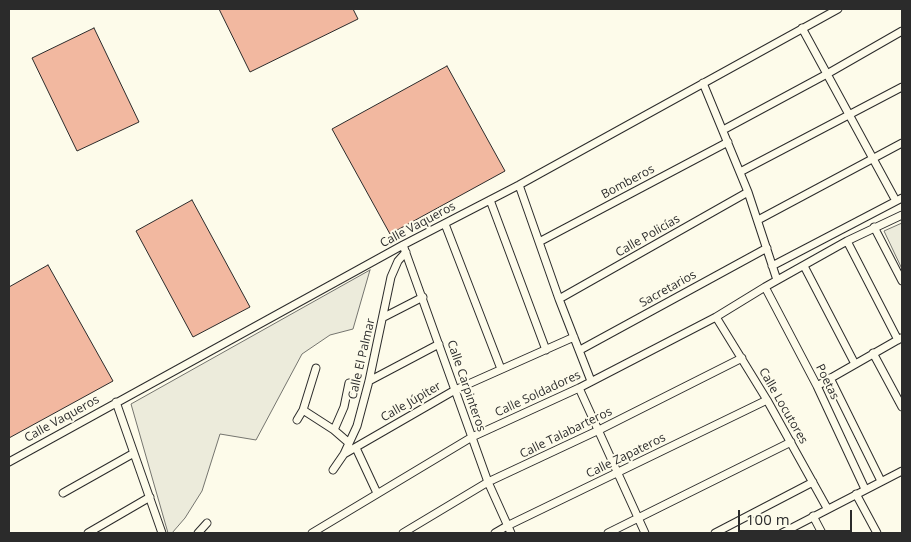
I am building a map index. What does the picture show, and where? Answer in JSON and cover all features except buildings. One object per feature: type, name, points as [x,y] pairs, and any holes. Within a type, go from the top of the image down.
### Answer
[{"type":"street","name":"Calle Vaqueros","points":[[9,462],[116,402],[405,248],[445,224],[838,9]]},
{"type":"street","points":[[772,266],[899,199],[873,159],[802,28]]},
{"type":"street","points":[[723,130],[902,31]]},
{"type":"street","points":[[703,83],[748,192],[777,280]]},
{"type":"street","points":[[740,172],[902,87]]},
{"type":"street","name":"Bomberos","points":[[539,242],[728,142]]},
{"type":"street","points":[[758,220],[902,143]]},
{"type":"street","points":[[519,185],[559,299],[591,380]]},
{"type":"street","name":"Calle Policías","points":[[559,299],[748,192]]},
{"type":"street","points":[[490,200],[546,350]]},
{"type":"street","name":"Calle Soldadores","points":[[312,533],[472,437],[579,388],[591,380],[716,317],[847,241],[902,215]]},
{"type":"street","points":[[445,224],[501,369]]},
{"type":"street","points":[[874,228],[902,281]]},
{"type":"street","points":[[817,386],[900,338],[847,241]]},
{"type":"street","name":"Calle Carpinteros","points":[[405,248],[488,482],[511,533]]},
{"type":"street","name":"Calle El Palmar","points":[[333,470],[344,454],[359,419],[384,317],[391,277],[405,248]]},
{"type":"street","name":"Sacretarios","points":[[580,350],[767,248]]},
{"type":"street","points":[[804,266],[855,364]]},
{"type":"street","name":"Poetas","points":[[765,287],[817,386],[865,489]]},
{"type":"street","points":[[384,317],[423,297]]},
{"type":"street","name":"Calle Locutores","points":[[716,317],[792,442],[827,508]]},
{"type":"street","name":"Calle Júpiter","points":[[344,454],[455,390],[574,337]]},
{"type":"street","points":[[369,381],[439,344]]},
{"type":"street","points":[[873,353],[902,407]]},
{"type":"street","name":"Calle Talabarteros","points":[[404,533],[488,482],[599,430],[742,358]]},
{"type":"street","points":[[297,420],[303,410],[316,368]]},
{"type":"street","points":[[830,378],[880,481]]},
{"type":"street","points":[[334,430],[344,407],[348,383]]},
{"type":"street","points":[[579,388],[646,533]]},
{"type":"street","name":"Calle Zapateros","points":[[495,533],[767,400]]},
{"type":"street","points":[[116,402],[162,533]]},
{"type":"street","points":[[303,410],[334,430],[349,443]]},
{"type":"street","points":[[608,533],[792,442]]},
{"type":"street","points":[[356,448],[377,493]]},
{"type":"street","points":[[63,493],[134,453]]},
{"type":"street","points":[[782,533],[827,508],[902,471]]},
{"type":"street","points":[[715,533],[813,482]]},
{"type":"street","points":[[856,494],[877,533]]},
{"type":"street","points":[[88,533],[150,497]]},
{"type":"street","points":[[813,516],[822,533]]},
{"type":"street","points":[[198,533],[207,523]]},
{"type":"shaded area","points":[[902,223],[902,269],[884,231]]},
{"type":"shaded area","points":[[370,270],[353,329],[330,335],[302,354],[256,440],[220,434],[202,491],[185,518],[172,533],[168,533],[131,404]]}]
